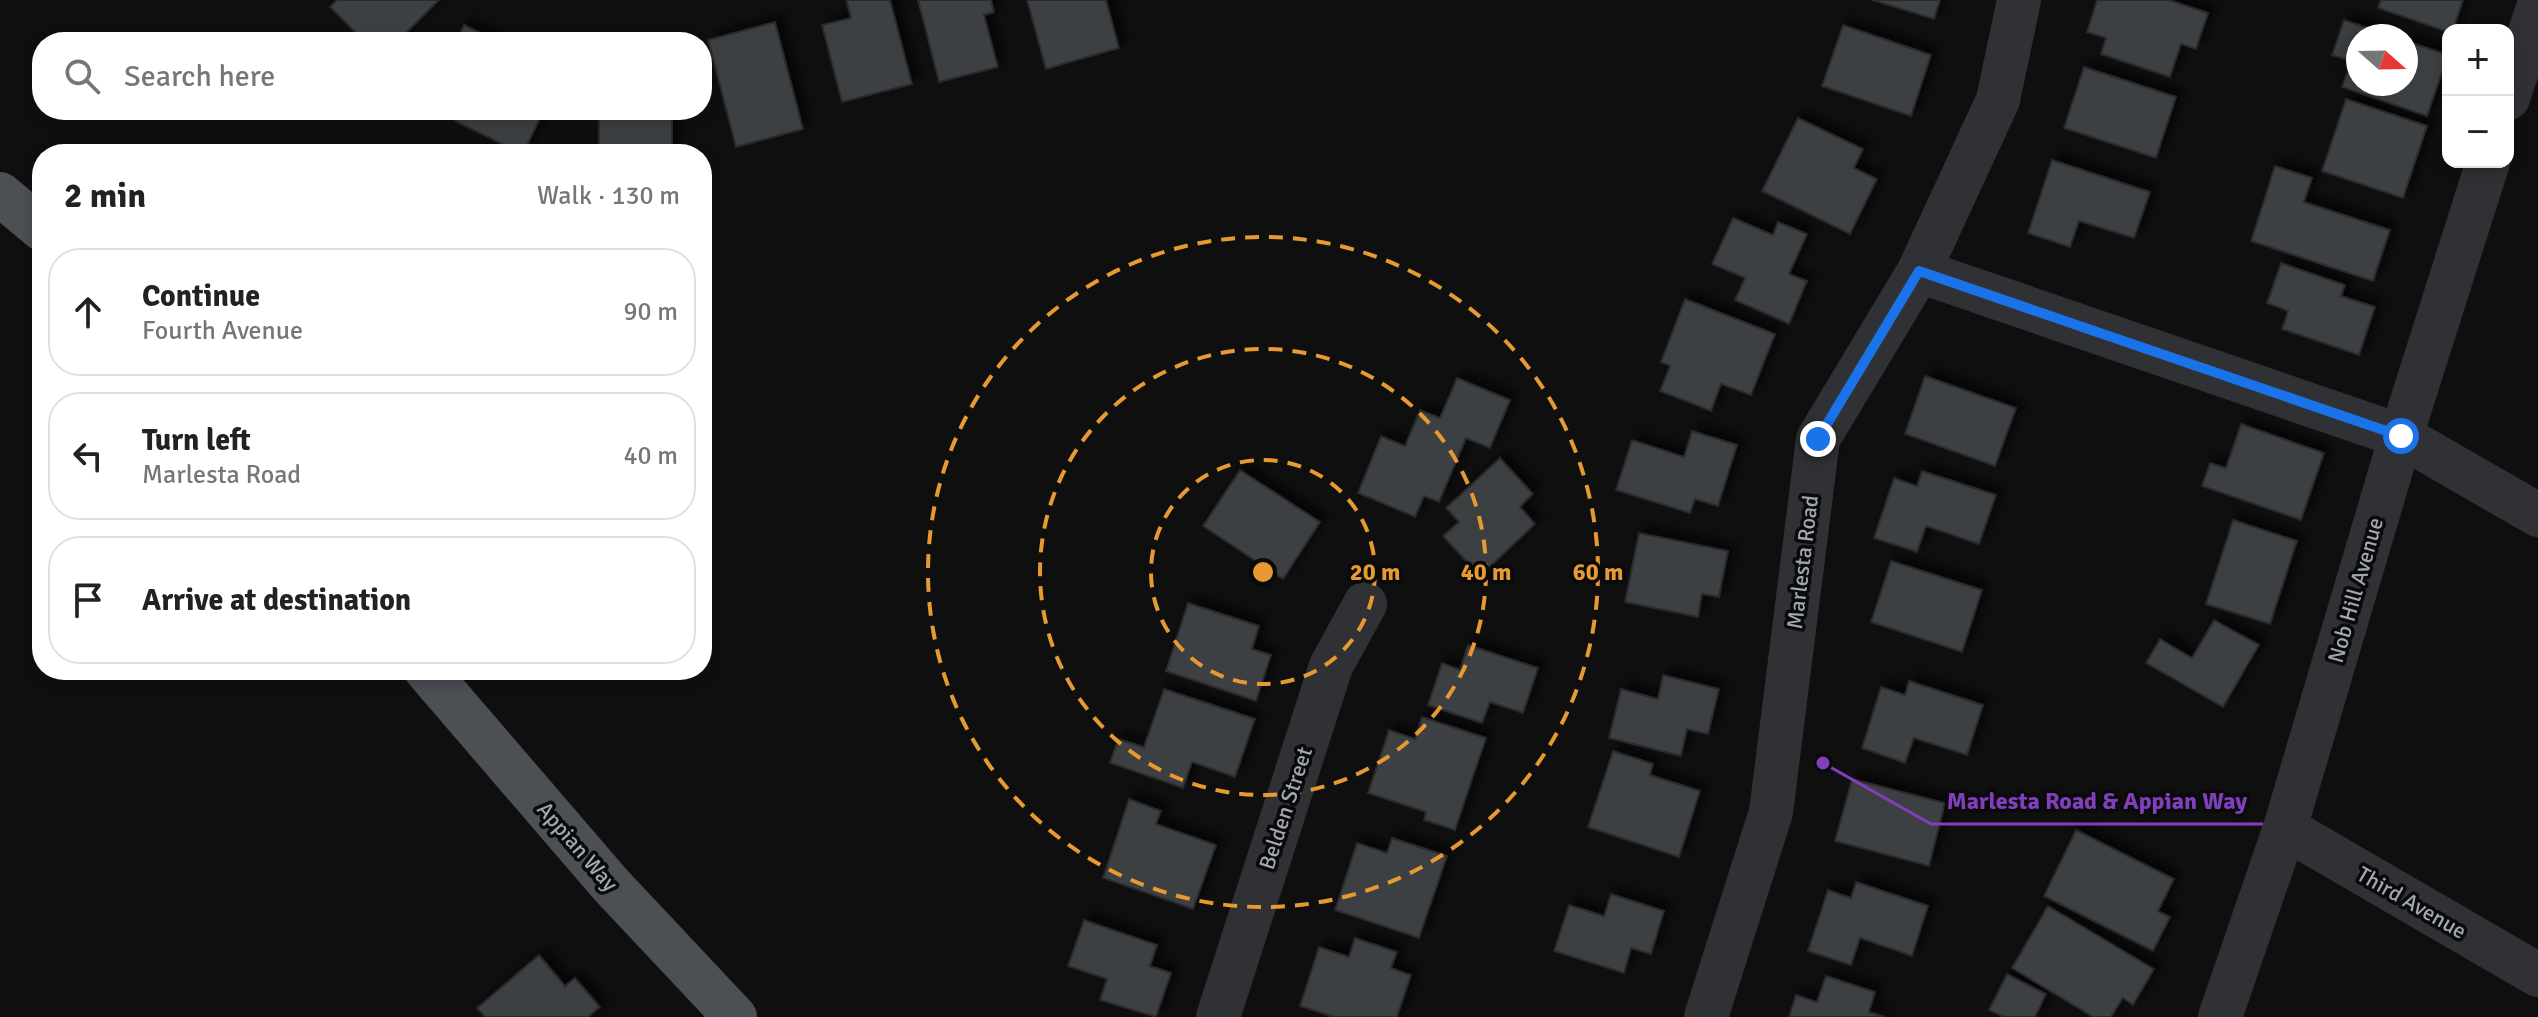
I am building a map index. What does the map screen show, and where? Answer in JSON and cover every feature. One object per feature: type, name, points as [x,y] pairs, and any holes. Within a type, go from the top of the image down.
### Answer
[{"type":"main road","points":[[0,194],[32,221]]},
{"type":"main road","name":"Appian Way","points":[[435,680],[610,884],[735,1017]]},
{"type":"street","name":"Marlesta Road","points":[[1706,1017],[1771,812],[1818,439],[1919,271],[1998,100],[2019,0]]},
{"type":"street","points":[[2509,96],[2536,18]]},
{"type":"street","name":"Nob Hill Avenue","points":[[2220,1017],[2285,828],[2401,436],[2486,168]]},
{"type":"street","points":[[1919,271],[2401,436],[2538,515]]},
{"type":"street","name":"Belden Street","points":[[1218,1017],[1331,666],[1365,604]]},
{"type":"street","name":"Third Avenue","points":[[2285,828],[2538,975]]},
{"type":"building","points":[[337,0],[439,0],[407,32],[355,32],[330,7]]},
{"type":"building","points":[[846,0],[890,0],[912,84],[842,102],[822,25],[851,18]]},
{"type":"building","points":[[918,0],[991,0],[994,12],[984,15],[998,67],[939,82]]},
{"type":"building","points":[[1027,0],[1106,0],[1119,48],[1046,69]]},
{"type":"building","points":[[1872,0],[1940,0],[1934,19]]},
{"type":"building","points":[[2097,0],[2169,0],[2208,13],[2196,49],[2181,44],[2170,77],[2101,54],[2106,38],[2087,32]]},
{"type":"building","points":[[2381,0],[2463,0],[2455,24],[2442,24],[2442,30],[2378,8]]},
{"type":"building","points":[[2344,20],[2356,24],[2346,24],[2346,59],[2332,55]]},
{"type":"building","points":[[775,22],[803,129],[736,147],[712,55],[712,39]]},
{"type":"building","points":[[464,25],[478,32],[461,32]]},
{"type":"building","points":[[1843,25],[1931,55],[1911,116],[1822,86]]},
{"type":"building","points":[[2418,45],[2442,53],[2442,72],[2427,116],[2368,96],[2418,96]]},
{"type":"building","points":[[2084,67],[2176,97],[2156,158],[2064,128]]},
{"type":"building","points":[[2346,99],[2427,126],[2403,198],[2322,171]]},
{"type":"building","points":[[1798,118],[1863,149],[1854,168],[1877,179],[1850,234],[1762,191]]},
{"type":"building","points":[[539,120],[528,144],[502,144],[455,121]]},
{"type":"building","points":[[599,120],[672,120],[672,144],[599,144]]},
{"type":"building","points":[[2052,160],[2150,192],[2134,238],[2079,221],[2070,247],[2028,233]]},
{"type":"building","points":[[2275,166],[2312,178],[2304,202],[2390,230],[2373,281],[2251,241]]},
{"type":"building","points":[[1733,218],[1773,235],[1778,222],[1807,234],[1789,274],[1807,281],[1789,324],[1735,300],[1745,278],[1712,264]]},
{"type":"building","points":[[2281,263],[2345,285],[2341,296],[2375,307],[2359,355],[2282,329],[2288,311],[2267,303]]},
{"type":"building","points":[[1685,299],[1775,334],[1751,395],[1721,384],[1711,411],[1660,391],[1670,366],[1661,362]]},
{"type":"building","points":[[1925,376],[2016,408],[1995,466],[1905,434]]},
{"type":"building","points":[[1457,378],[1510,400],[1490,448],[1466,438],[1439,502],[1424,496],[1415,517],[1358,493],[1381,436],[1405,446],[1420,410],[1440,418]]},
{"type":"building","points":[[2241,424],[2324,453],[2301,520],[2202,486],[2210,463],[2226,468]]},
{"type":"building","points":[[1692,431],[1737,445],[1718,506],[1695,499],[1690,513],[1616,490],[1632,440],[1684,457]]},
{"type":"building","points":[[1500,458],[1533,494],[1520,507],[1535,524],[1480,576],[1443,536],[1459,522],[1446,508]]},
{"type":"building","points":[[1240,470],[1320,522],[1283,579],[1203,526]]},
{"type":"building","points":[[1922,471],[1996,495],[1979,544],[1926,526],[1917,552],[1874,538],[1894,478],[1917,486]]},
{"type":"building","points":[[2233,520],[2297,541],[2270,624],[2206,604]]},
{"type":"building","points":[[1639,533],[1728,551],[1719,597],[1702,594],[1698,617],[1625,602]]},
{"type":"building","points":[[1891,561],[1982,590],[1962,652],[1871,622]]},
{"type":"building","points":[[1188,603],[1259,626],[1252,649],[1271,655],[1256,701],[1166,671]]},
{"type":"building","points":[[2214,620],[2259,645],[2223,707],[2146,663],[2160,639],[2192,658]]},
{"type":"building","points":[[1468,645],[1538,668],[1523,713],[1490,702],[1482,723],[1428,705],[1442,663],[1460,670]]},
{"type":"building","points":[[1663,675],[1719,689],[1708,734],[1687,729],[1681,756],[1609,738],[1621,689],[1658,699]]},
{"type":"building","points":[[1909,681],[1983,705],[1967,755],[1914,738],[1905,763],[1862,748],[1881,687],[1905,695]]},
{"type":"building","points":[[1164,689],[1255,719],[1235,777],[1192,762],[1183,788],[1110,763],[1118,739],[1144,747]]},
{"type":"building","points":[[1422,717],[1486,738],[1455,830],[1424,820],[1426,812],[1368,793],[1389,730],[1415,739]]},
{"type":"building","points":[[1613,751],[1653,764],[1650,775],[1700,791],[1679,857],[1588,827]]},
{"type":"building","points":[[1852,779],[1945,803],[1929,866],[1835,841]]},
{"type":"building","points":[[1129,799],[1161,811],[1156,824],[1216,845],[1193,909],[1103,878]]},
{"type":"building","points":[[2076,830],[2174,879],[2158,911],[2170,917],[2153,951],[2044,896]]},
{"type":"building","points":[[1392,838],[1447,856],[1419,938],[1335,910],[1357,843],[1387,853]]},
{"type":"building","points":[[1856,882],[1928,906],[1912,956],[1860,938],[1851,965],[1808,951],[1828,890],[1851,898]]},
{"type":"building","points":[[1611,894],[1664,911],[1651,954],[1631,948],[1624,973],[1554,951],[1569,905],[1604,916]]},
{"type":"building","points":[[2048,906],[2154,969],[2133,1005],[2123,998],[2111,1017],[2093,1017],[2012,968]]},
{"type":"building","points":[[1084,920],[1157,945],[1150,966],[1171,973],[1156,1017],[1100,1000],[1107,979],[1068,966]]},
{"type":"building","points":[[1355,938],[1397,952],[1391,968],[1411,975],[1397,1017],[1334,1017],[1300,1006],[1319,947],[1349,957]]},
{"type":"building","points":[[539,955],[565,986],[575,978],[600,1007],[588,1017],[485,1017],[477,1008]]},
{"type":"building","points":[[2007,974],[2046,994],[2035,1017],[2004,1017],[1989,1010]]},
{"type":"building","points":[[1826,976],[1875,992],[1869,1012],[1885,1017],[1789,1017],[1796,995],[1817,1002]]},
{"type":"place","name":"Marlesta Road & Appian Way","points":[[1823,763]]},
{"type":"route","points":[[1818,439],[1919,271],[2401,436]]}]
